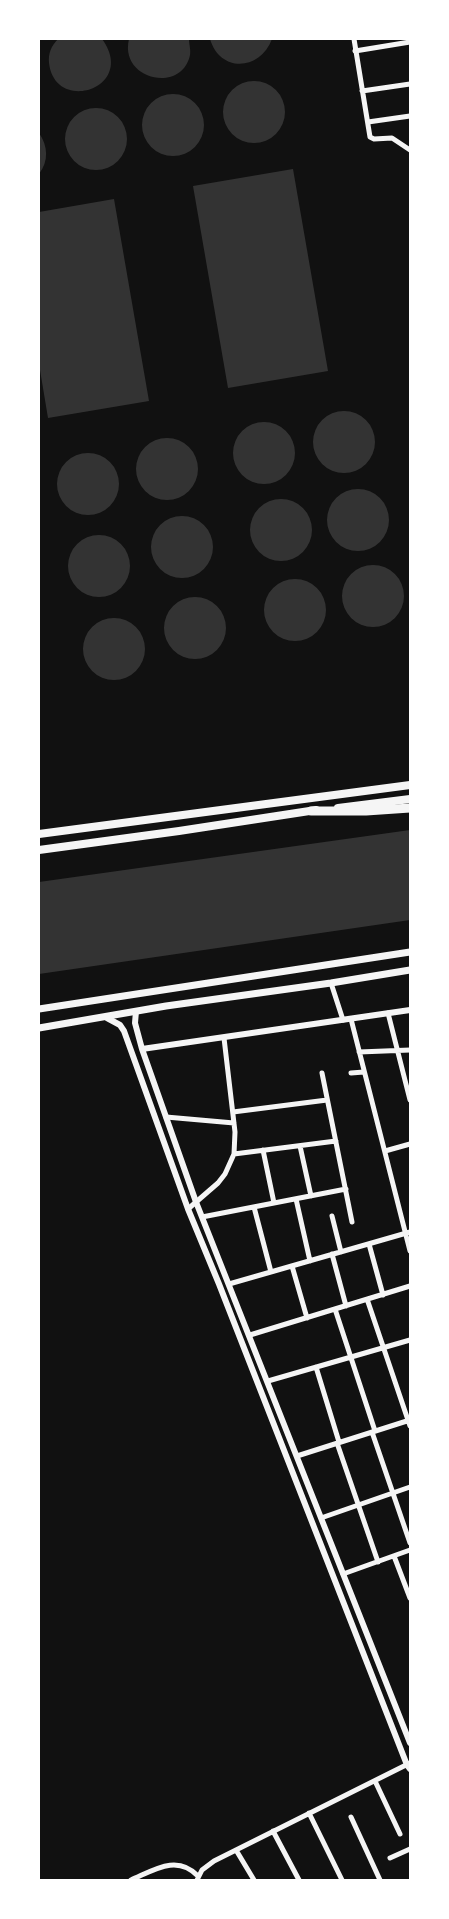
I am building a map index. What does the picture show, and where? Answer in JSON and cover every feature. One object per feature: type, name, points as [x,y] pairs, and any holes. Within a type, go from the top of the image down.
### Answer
[{"type":"highway","points":[[311,811],[366,811],[410,808]]},
{"type":"main road","points":[[39,834],[410,785]]},
{"type":"main road","points":[[39,850],[311,811],[410,799]]},
{"type":"main road","points":[[39,1009],[410,952]]},
{"type":"main road","points":[[39,1028],[107,1018],[180,1003],[331,983],[410,970]]},
{"type":"street","points":[[354,39],[372,138],[392,138],[410,150]]},
{"type":"street","points":[[355,50],[410,42]]},
{"type":"street","points":[[362,91],[410,84]]},
{"type":"street","points":[[368,122],[410,116]]},
{"type":"street","points":[[331,983],[343,1020]]},
{"type":"street","points":[[142,1050],[410,1010]]},
{"type":"street","points":[[136,1012],[135,1023],[142,1050],[196,1202],[410,1743]]},
{"type":"street","points":[[388,1014],[410,1100]]},
{"type":"street","points":[[107,1018],[120,1025],[124,1031],[188,1209],[409,1766],[236,1850],[208,1865],[197,1878],[187,1867],[174,1864],[160,1866],[132,1880]]},
{"type":"street","points":[[351,1019],[408,1233],[410,1251]]},
{"type":"street","points":[[188,1209],[225,1174],[234,1154],[236,1143],[224,1038]]},
{"type":"street","points":[[359,1052],[410,1050]]},
{"type":"street","points":[[351,1073],[364,1072]]},
{"type":"street","points":[[322,1073],[352,1222]]},
{"type":"street","points":[[233,1112],[327,1100]]},
{"type":"street","points":[[166,1117],[234,1123]]},
{"type":"street","points":[[234,1154],[336,1141]]},
{"type":"street","points":[[385,1151],[410,1144]]},
{"type":"street","points":[[300,1146],[311,1196]]},
{"type":"street","points":[[263,1150],[274,1203]]},
{"type":"street","points":[[202,1217],[346,1189]]},
{"type":"street","points":[[296,1199],[310,1261]]},
{"type":"street","points":[[254,1207],[271,1272]]},
{"type":"street","points":[[332,1216],[341,1252]]},
{"type":"street","points":[[229,1284],[408,1233]]},
{"type":"street","points":[[369,1244],[383,1295]]},
{"type":"street","points":[[332,1254],[346,1306]]},
{"type":"street","points":[[292,1266],[307,1318]]},
{"type":"street","points":[[250,1335],[410,1286]]},
{"type":"street","points":[[297,1456],[373,1431],[410,1422],[368,1299]]},
{"type":"street","points":[[336,1309],[373,1431],[410,1543]]},
{"type":"street","points":[[268,1381],[410,1340]]},
{"type":"street","points":[[316,1367],[358,1505],[378,1562]]},
{"type":"street","points":[[321,1518],[410,1487]]},
{"type":"street","points":[[343,1574],[410,1550]]},
{"type":"street","points":[[394,1556],[410,1598]]},
{"type":"street","points":[[375,1781],[400,1834]]},
{"type":"street","points":[[309,1814],[342,1880]]},
{"type":"street","points":[[351,1817],[380,1880]]},
{"type":"street","points":[[273,1831],[299,1880]]},
{"type":"street","points":[[236,1850],[254,1880]]},
{"type":"street","points":[[390,1858],[409,1852]]},
{"type":"shaded area","points":[[58,39],[102,39],[110,56],[110,71],[103,82],[91,89],[78,91],[65,88],[54,79],[49,56],[50,50]]},
{"type":"shaded area","points":[[129,39],[189,39],[190,55],[185,67],[176,75],[165,78],[153,77],[142,72],[133,64],[128,53]]},
{"type":"shaded area","points":[[210,39],[272,39],[266,50],[259,57],[250,62],[240,64],[222,58],[215,50]]},
{"type":"shaded area","points":[[248,81],[260,81],[276,90],[283,100],[285,112],[283,124],[276,134],[260,143],[248,143],[237,138],[228,129],[223,118],[223,106],[228,95],[237,86]]},
{"type":"shaded area","points":[[167,94],[179,94],[195,103],[202,113],[204,125],[202,137],[195,147],[179,156],[167,156],[156,151],[147,142],[142,131],[142,119],[147,108],[156,99]]},
{"type":"shaded area","points":[[90,108],[102,108],[118,117],[125,127],[127,139],[125,151],[118,161],[102,170],[90,170],[79,165],[70,156],[65,145],[65,133],[70,122],[79,113]]},
{"type":"shaded area","points":[[39,133],[46,148],[46,159],[39,174]]},
{"type":"shaded area","points":[[293,169],[328,371],[228,388],[193,186]]},
{"type":"shaded area","points":[[114,199],[149,401],[48,418],[39,364],[39,212]]},
{"type":"shaded area","points":[[338,411],[350,411],[366,420],[373,430],[375,442],[373,454],[366,464],[350,473],[338,473],[327,468],[318,459],[313,448],[313,436],[318,425],[327,416]]},
{"type":"shaded area","points":[[258,422],[270,422],[286,431],[293,441],[295,453],[293,465],[286,475],[270,484],[258,484],[247,479],[238,470],[233,459],[233,447],[238,436],[247,427]]},
{"type":"shaded area","points":[[161,438],[173,438],[189,447],[196,457],[198,469],[196,481],[189,491],[173,500],[161,500],[150,495],[141,486],[136,475],[136,463],[141,452],[150,443]]},
{"type":"shaded area","points":[[82,453],[94,453],[110,462],[117,472],[119,484],[117,496],[110,506],[94,515],[82,515],[71,510],[62,501],[57,490],[57,478],[62,467],[71,458]]},
{"type":"shaded area","points":[[352,489],[364,489],[380,498],[387,508],[389,520],[387,532],[380,542],[364,551],[352,551],[341,546],[332,537],[327,526],[327,514],[332,503],[341,494]]},
{"type":"shaded area","points":[[275,499],[287,499],[303,508],[310,518],[312,530],[310,542],[303,552],[287,561],[275,561],[264,556],[255,547],[250,536],[250,524],[255,513],[264,504]]},
{"type":"shaded area","points":[[176,516],[188,516],[204,525],[211,535],[213,547],[211,559],[204,569],[188,578],[176,578],[165,573],[156,564],[151,553],[151,541],[156,530],[165,521]]},
{"type":"shaded area","points":[[93,535],[105,535],[121,544],[128,554],[130,566],[128,578],[121,588],[105,597],[93,597],[82,592],[73,583],[68,572],[68,560],[73,549],[82,540]]},
{"type":"shaded area","points":[[367,565],[379,565],[395,574],[402,584],[404,596],[402,608],[395,618],[379,627],[367,627],[356,622],[347,613],[342,602],[342,590],[347,579],[356,570]]},
{"type":"shaded area","points":[[289,579],[301,579],[317,588],[324,598],[326,610],[324,622],[317,632],[301,641],[289,641],[278,636],[269,627],[264,616],[264,604],[269,593],[278,584]]},
{"type":"shaded area","points":[[189,597],[201,597],[217,606],[224,616],[226,628],[224,640],[217,650],[201,659],[189,659],[178,654],[169,645],[164,634],[164,622],[169,611],[178,602]]},
{"type":"shaded area","points":[[108,618],[120,618],[136,627],[143,637],[145,649],[143,661],[136,671],[120,680],[108,680],[97,675],[88,666],[83,655],[83,643],[88,632],[97,623]]},
{"type":"shaded area","points":[[410,830],[410,920],[39,974],[39,882]]}]
